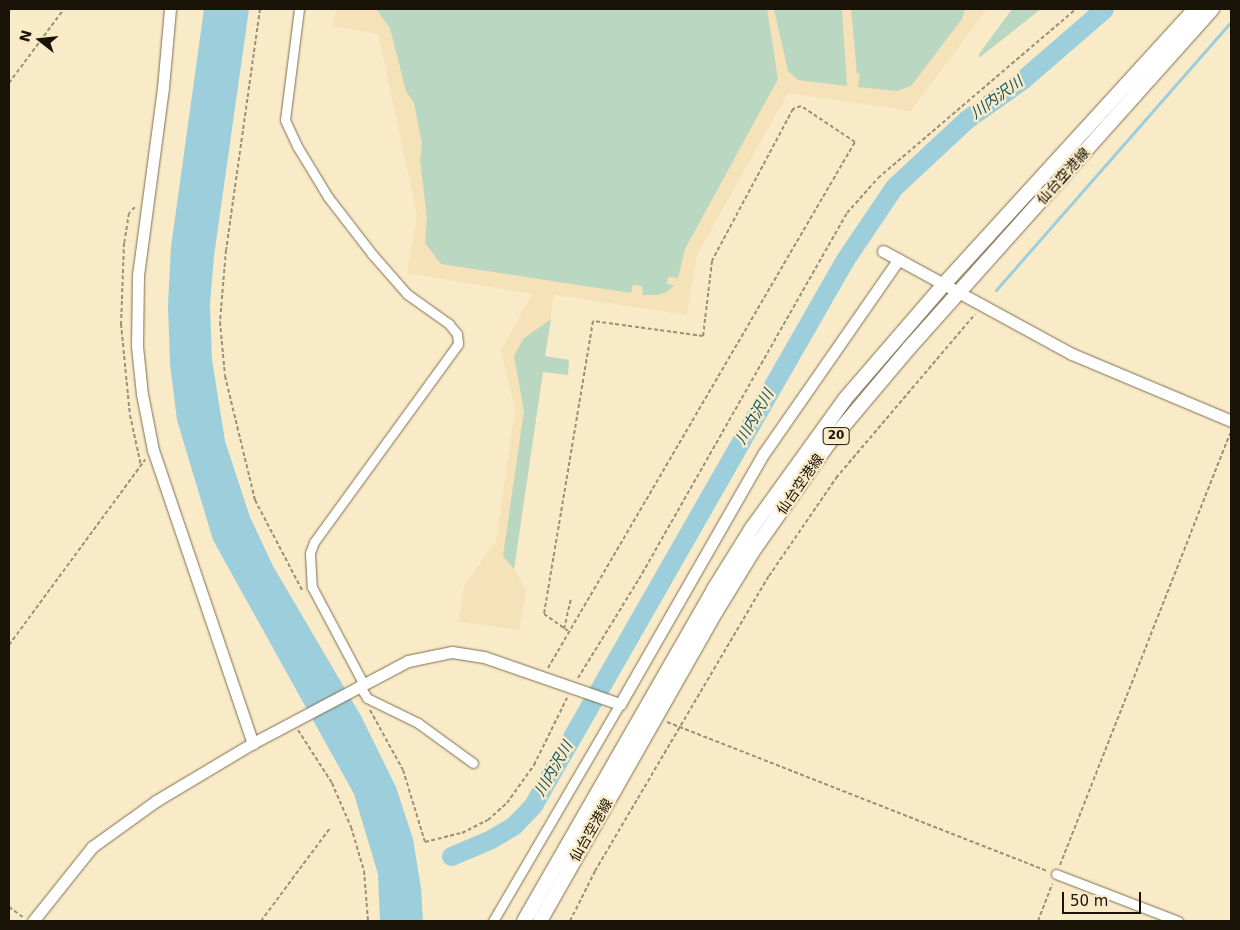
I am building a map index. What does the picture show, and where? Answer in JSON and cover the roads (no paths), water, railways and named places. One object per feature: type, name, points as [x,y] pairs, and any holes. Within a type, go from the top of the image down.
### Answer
[{"type":"main road","name":"仙台空港線","points":[[524,921],[676,652],[752,528],[846,399],[945,283],[1195,9]]},
{"type":"main road","name":"仙台空港線","points":[[540,921],[753,551],[829,444],[960,291],[1212,9]]},
{"type":"street","points":[[170,9],[136,306],[142,394],[153,450],[253,743]]},
{"type":"street","points":[[299,9],[285,120],[297,146],[328,197],[372,254],[407,294],[449,324],[457,334],[458,344],[314,542],[309,566],[312,588],[367,698],[418,723],[473,763]]},
{"type":"street","points":[[883,251],[960,291],[1072,354],[1231,421]]},
{"type":"street","points":[[493,921],[617,703],[764,453],[899,259]]},
{"type":"street","points":[[33,921],[92,847],[156,801],[253,743],[359,685],[408,661],[452,652],[484,657],[617,703]]},
{"type":"street","points":[[1056,874],[1178,921]]},
{"type":"water","points":[[204,9],[249,9],[214,256],[210,304],[212,360],[225,441],[250,517],[273,566],[361,716],[396,787],[413,839],[421,888],[423,921],[380,921],[378,874],[354,794],[213,540],[177,420],[170,364],[168,305],[171,247]]},
{"type":"waterway","name":"川内沢川","points":[[451,856],[491,839],[514,825],[533,805],[844,261],[894,187],[967,119],[1022,80],[1104,9]]},
{"type":"waterway","points":[[996,290],[1231,22]]}]
